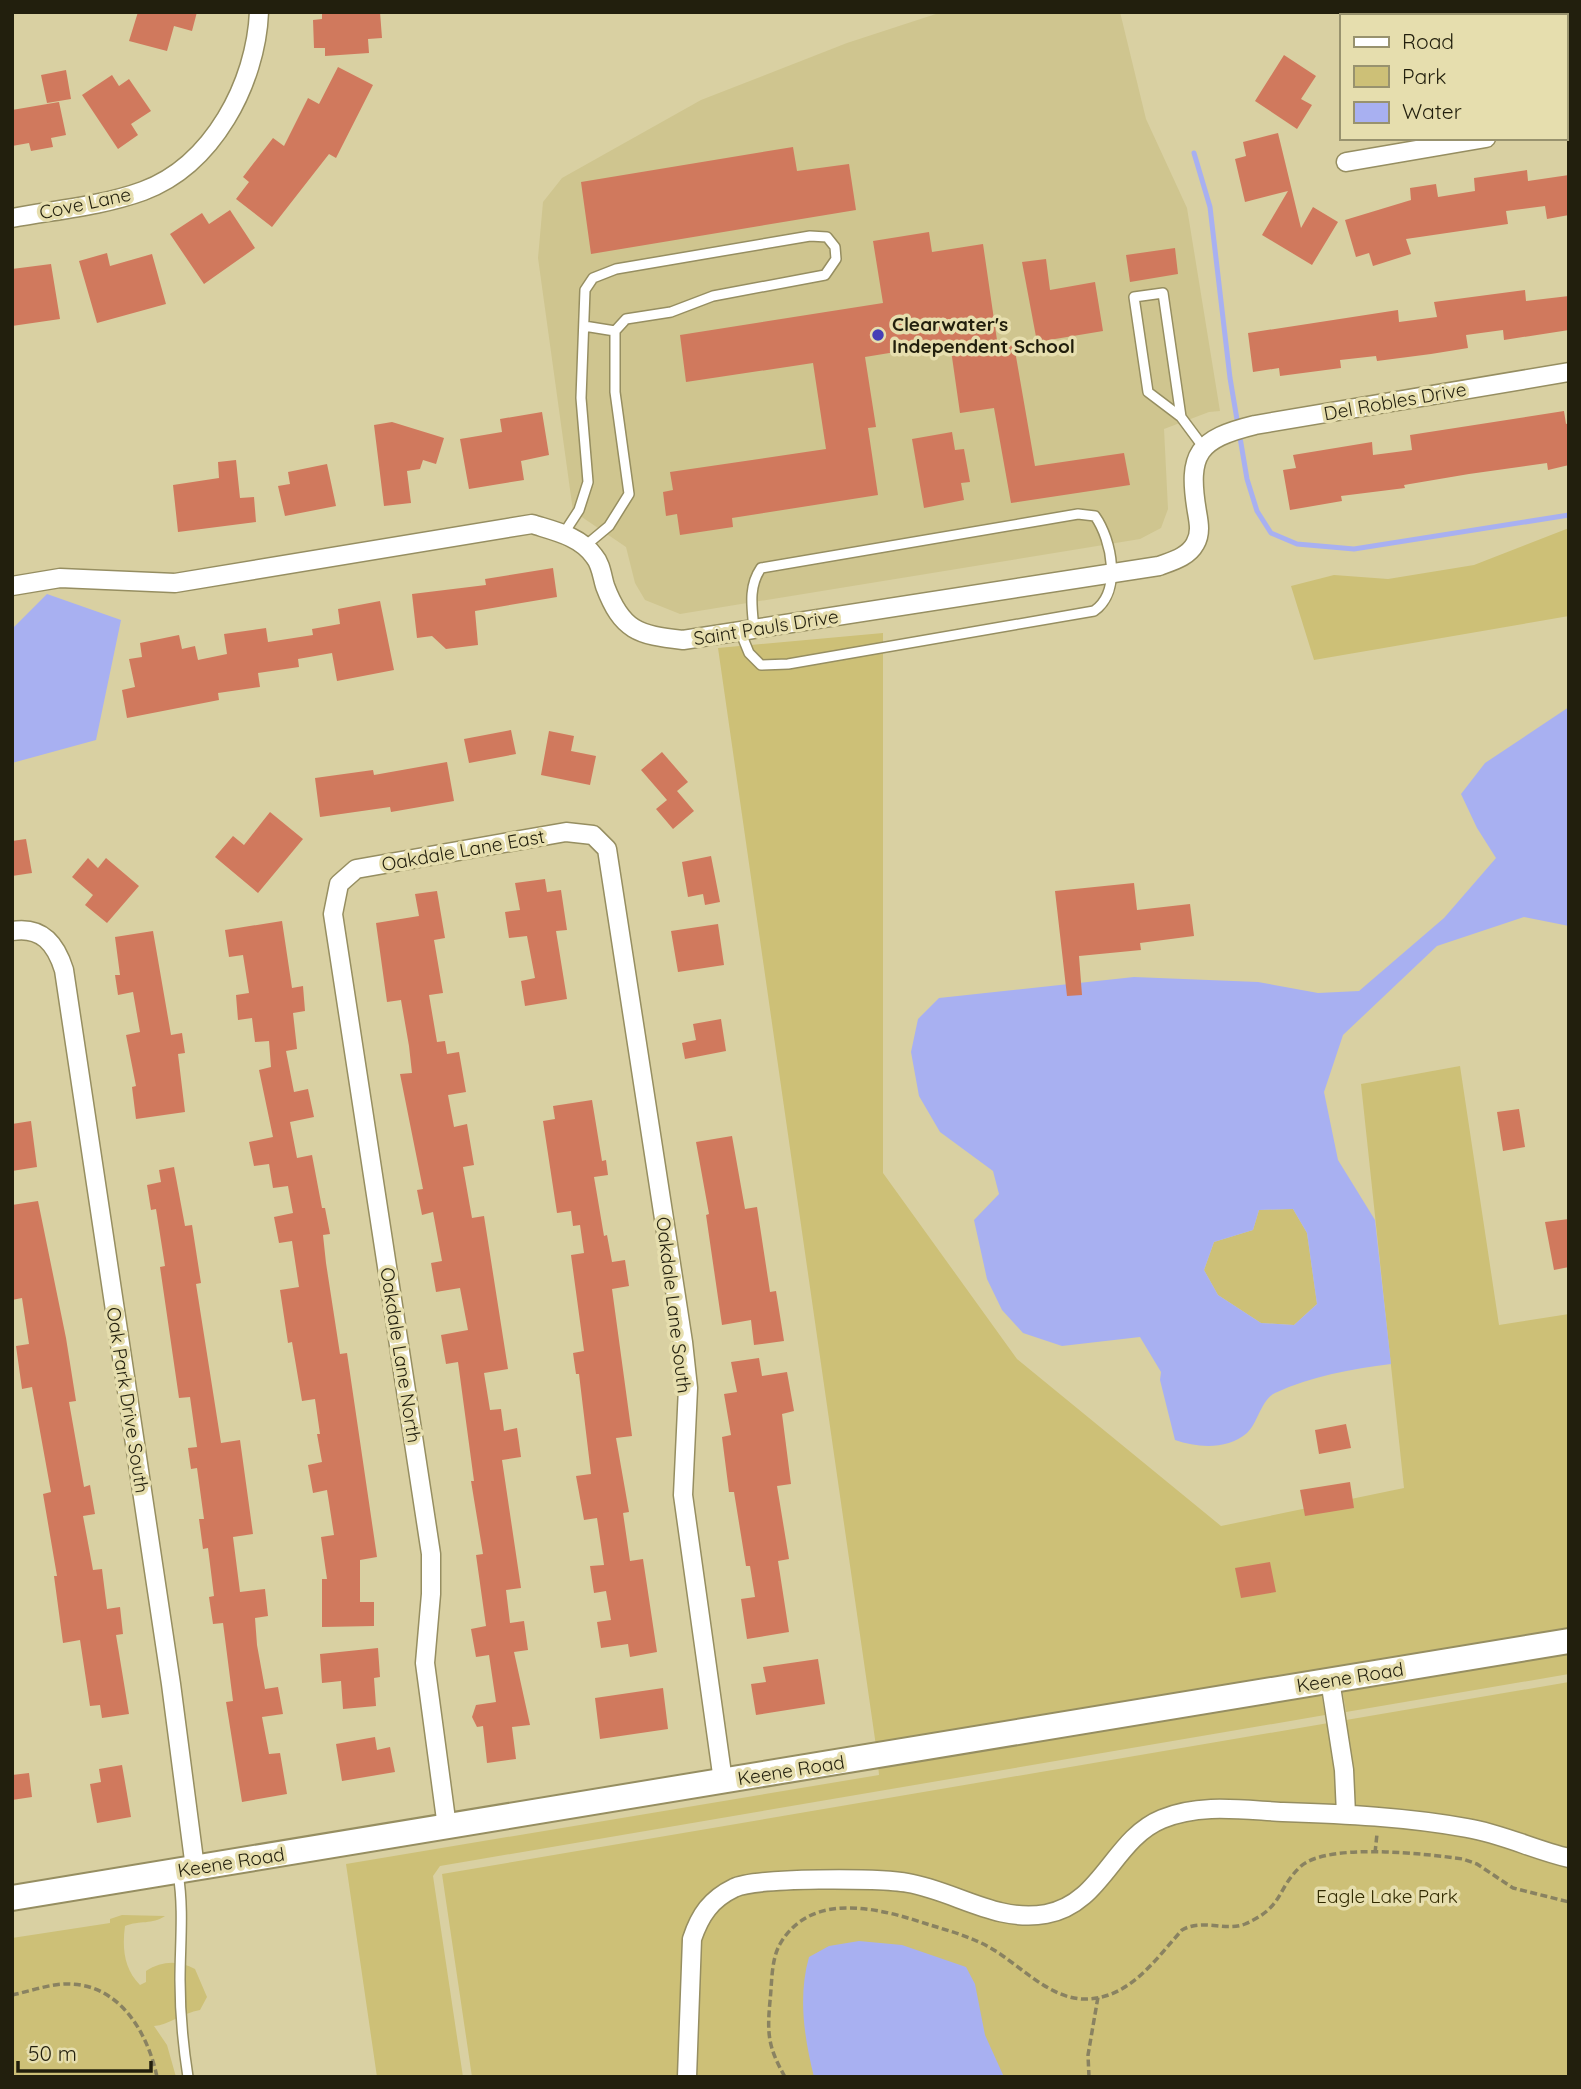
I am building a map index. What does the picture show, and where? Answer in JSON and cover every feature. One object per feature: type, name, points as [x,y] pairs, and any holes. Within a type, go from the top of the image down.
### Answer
[{"type":"main road","name":"Keene Road","points":[[12,1898],[1569,1641]]},
{"type":"street","name":"Cove Lane","points":[[12,218],[115,200],[145,190],[192,159],[224,120],[246,80],[258,41],[259,12]]},
{"type":"street","points":[[1346,162],[1474,140]]},
{"type":"street","name":"Del Robles Drive","points":[[1203,448],[1223,433],[1255,425],[1569,372]]},
{"type":"street","name":"Saint Pauls Drive","points":[[12,586],[60,578],[176,583],[532,524],[564,533],[585,546],[599,562],[614,609],[627,626],[647,636],[683,640],[1158,566],[1182,557],[1196,544],[1200,528],[1191,479],[1203,448]]},
{"type":"street","name":"Oakdale Lane East","points":[[339,884],[356,869],[566,832],[593,835]]},
{"type":"street","name":"Oakdale Lane South","points":[[593,835],[607,849],[683,1342],[688,1388],[683,1496],[723,1781]]},
{"type":"street","name":"Oakdale Lane North","points":[[339,884],[333,914],[431,1553],[426,1674],[447,1827]]},
{"type":"street","name":"Oak Park Drive South","points":[[12,931],[36,931],[46,938],[58,952],[64,970],[171,1684],[186,1869]]},
{"type":"street","points":[[1330,1680],[1344,1770],[1346,1814]]},
{"type":"street","points":[[687,2077],[692,1939],[699,1917],[716,1899],[737,1886],[880,1880],[911,1883],[1015,1917],[1047,1914],[1069,1908],[1087,1896],[1142,1832],[1159,1820],[1181,1812],[1212,1809],[1346,1814],[1467,1828],[1520,1840],[1569,1858]]},
{"type":"lane","points":[[564,533],[579,510],[588,482],[581,398],[585,290],[593,278],[616,269],[810,236],[827,237],[835,247],[836,259],[825,275],[713,296],[671,312],[626,319],[615,331],[615,393],[629,494],[609,526],[585,546]]},
{"type":"lane","points":[[1181,417],[1163,293],[1134,297],[1148,392],[1181,417],[1203,448]]},
{"type":"lane","points":[[584,326],[615,331]]},
{"type":"lane","points":[[1078,514],[1095,516],[1105,530],[1111,573],[1110,595],[1094,611],[788,664],[761,665],[749,653],[747,630],[755,578],[761,568],[1078,514]]},
{"type":"lane","points":[[186,1869],[180,1981],[182,2036],[188,2077]]},
{"type":"path","points":[[785,2077],[767,2034],[778,1947],[788,1932],[804,1921],[842,1907],[890,1912],[961,1935],[996,1951],[1067,1997],[1098,1997],[1115,1994],[1130,1985],[1182,1930],[1193,1925],[1236,1927],[1273,1907],[1295,1871],[1304,1863],[1337,1851],[1463,1859],[1477,1864],[1513,1888],[1569,1902]]},
{"type":"path","points":[[12,1995],[68,1983],[90,1987],[114,2000],[132,2016],[145,2039],[157,2077]]},
{"type":"path","points":[[1089,2077],[1098,1997]]},
{"type":"shaded area","name":"Clearwater's Independent School","points":[[942,12],[1120,12],[1146,119],[1187,208],[1220,411],[1209,412],[1164,429],[1168,509],[1161,528],[1140,539],[680,614],[645,600],[635,583],[626,547],[573,511],[538,258],[543,202],[562,178],[701,100],[847,43]]},
{"type":"green space","points":[[1569,528],[1569,616],[1314,660],[1291,586],[1334,575],[1388,579],[1474,565]]},
{"type":"green space","points":[[883,633],[883,1173],[1017,1359],[1221,1526],[1404,1488],[1361,1084],[1460,1066],[1499,1325],[1569,1314],[1569,1632],[876,1746],[718,648]]},
{"type":"green space","points":[[1293,1209],[1307,1233],[1317,1304],[1294,1325],[1261,1323],[1218,1295],[1204,1270],[1214,1242],[1253,1230],[1259,1210]]},
{"type":"green space","points":[[1569,1651],[1569,1674],[1346,1712],[1342,1688]]},
{"type":"green space","name":"Eagle Lake Park","points":[[1569,1682],[1569,2077],[472,2077],[442,1874]]},
{"type":"green space","points":[[1321,1691],[1325,1715],[440,1866],[433,1876],[463,2077],[377,2077],[346,1864],[879,1775],[878,1764]]},
{"type":"green space","points":[[122,1915],[165,1916],[155,1921],[125,1926],[125,1958],[130,1972],[140,1985],[146,1982],[146,1971],[152,1968],[170,1963],[182,1964],[195,1969],[207,1997],[200,2010],[154,2026],[167,2045],[176,2077],[12,2077],[12,1938],[110,1923],[110,1919]]},
{"type":"water","points":[[47,594],[121,620],[96,740],[12,763],[12,629]]},
{"type":"water","points":[[1569,707],[1569,926],[1524,917],[1437,946],[1343,1035],[1324,1092],[1338,1160],[1375,1220],[1391,1364],[1332,1374],[1275,1393],[1266,1401],[1247,1433],[1231,1442],[1203,1446],[1175,1440],[1160,1380],[1161,1372],[1140,1337],[1062,1346],[1023,1333],[1002,1310],[987,1279],[974,1220],[999,1194],[993,1171],[940,1132],[919,1096],[911,1052],[918,1019],[939,998],[1134,977],[1258,982],[1318,993],[1359,991],[1444,918],[1496,858],[1477,828],[1461,794],[1485,763]],"holes":[[[1293,1209],[1307,1233],[1317,1304],[1294,1325],[1261,1323],[1218,1295],[1204,1270],[1214,1242],[1253,1230],[1259,1210]]]},
{"type":"water","points":[[859,1941],[902,1945],[966,1967],[975,1984],[985,2035],[1004,2077],[814,2077],[807,2047],[803,2002],[809,1957],[829,1946]]},
{"type":"building","points":[[138,12],[197,12],[192,31],[174,26],[167,51],[129,41]]},
{"type":"building","points":[[322,12],[380,12],[382,38],[368,39],[369,53],[325,56],[325,48],[314,48],[313,20],[322,19]]},
{"type":"building","points":[[1284,55],[1316,76],[1301,99],[1312,105],[1297,129],[1255,101]]},
{"type":"building","points":[[338,67],[373,85],[336,158],[329,154],[272,227],[236,199],[249,182],[243,177],[273,138],[284,146],[308,98],[319,104]]},
{"type":"building","points":[[66,70],[71,99],[47,103],[41,75]]},
{"type":"building","points":[[112,75],[119,86],[129,79],[151,111],[131,124],[138,135],[118,149],[82,95]]},
{"type":"building","points":[[59,102],[66,135],[51,138],[53,147],[31,151],[29,143],[12,146],[12,110]]},
{"type":"building","points":[[1278,133],[1301,228],[1313,207],[1338,222],[1312,265],[1262,235],[1288,191],[1245,202],[1235,159],[1246,156],[1243,142]]},
{"type":"building","points":[[793,147],[797,171],[849,164],[856,210],[591,254],[581,182]]},
{"type":"building","points":[[1527,170],[1528,181],[1569,175],[1569,215],[1547,219],[1545,206],[1506,211],[1508,224],[1406,239],[1411,254],[1373,266],[1369,253],[1356,257],[1345,220],[1411,200],[1410,188],[1436,184],[1438,197],[1475,191],[1474,178]]},
{"type":"building","points":[[230,210],[255,248],[204,284],[170,234],[202,213],[209,224]]},
{"type":"building","points":[[929,232],[932,252],[983,244],[998,347],[1014,345],[1035,466],[1124,453],[1130,485],[1011,503],[994,408],[960,413],[950,343],[865,357],[876,427],[868,428],[878,495],[732,518],[733,527],[680,535],[677,514],[666,516],[663,492],[673,490],[670,472],[826,449],[813,363],[686,382],[680,335],[883,303],[873,241]]},
{"type":"building","points":[[1175,248],[1178,274],[1130,282],[1126,255]]},
{"type":"building","points":[[107,253],[110,266],[152,254],[166,304],[97,323],[79,261]]},
{"type":"building","points":[[1046,259],[1050,290],[1095,282],[1103,331],[1037,342],[1022,262]]},
{"type":"building","points":[[51,264],[60,319],[12,326],[12,269]]},
{"type":"building","points":[[1525,290],[1526,301],[1569,296],[1569,330],[1504,340],[1503,330],[1466,335],[1468,348],[1377,361],[1376,356],[1340,360],[1341,368],[1280,376],[1279,368],[1253,372],[1248,333],[1398,310],[1399,322],[1437,317],[1434,302]]},
{"type":"building","points":[[1564,411],[1566,424],[1569,423],[1569,465],[1548,470],[1547,463],[1469,474],[1404,485],[1405,488],[1341,496],[1342,501],[1290,510],[1283,470],[1296,468],[1293,455],[1372,442],[1373,455],[1412,450],[1410,435]]},
{"type":"building","points":[[542,412],[549,455],[521,461],[524,480],[469,489],[460,439],[502,432],[500,419]]},
{"type":"building","points":[[392,422],[444,438],[436,464],[423,460],[420,469],[407,471],[411,503],[384,506],[374,425]]},
{"type":"building","points":[[952,432],[955,450],[964,449],[970,482],[961,483],[964,500],[924,508],[912,439]]},
{"type":"building","points":[[236,460],[240,498],[254,497],[256,522],[178,532],[173,485],[219,478],[218,462]]},
{"type":"building","points":[[327,464],[336,506],[285,516],[278,486],[290,484],[288,472]]},
{"type":"building","points":[[553,568],[557,597],[475,611],[478,645],[446,649],[432,636],[417,638],[412,594],[486,585],[485,579]]},
{"type":"building","points":[[380,601],[394,670],[337,681],[332,653],[298,659],[299,667],[258,673],[260,687],[218,693],[219,700],[127,718],[122,690],[135,687],[129,659],[142,657],[140,643],[179,635],[182,649],[195,646],[198,660],[227,654],[224,634],[266,628],[268,642],[313,635],[312,629],[340,624],[338,609]]},
{"type":"building","points":[[511,730],[516,754],[469,763],[464,739]]},
{"type":"building","points":[[549,731],[574,736],[571,751],[596,756],[590,785],[541,775]]},
{"type":"building","points":[[662,752],[688,782],[677,791],[694,811],[673,829],[656,809],[667,800],[641,770]]},
{"type":"building","points":[[447,762],[454,801],[391,812],[390,807],[320,817],[315,778],[373,770],[374,775]]},
{"type":"building","points":[[270,812],[303,839],[258,893],[215,857],[233,836],[244,845]]},
{"type":"building","points":[[26,839],[32,873],[12,876],[12,841]]},
{"type":"building","points":[[711,856],[720,902],[705,905],[703,894],[688,897],[682,862]]},
{"type":"building","points":[[88,858],[98,868],[106,858],[139,886],[107,923],[85,905],[93,895],[72,877]]},
{"type":"building","points":[[545,879],[547,892],[561,890],[567,930],[556,931],[567,999],[525,1006],[521,981],[535,978],[527,936],[509,938],[505,912],[520,910],[515,883]]},
{"type":"building","points":[[1134,883],[1137,910],[1190,904],[1194,936],[1140,943],[1141,950],[1079,956],[1082,995],[1067,996],[1055,891]]},
{"type":"building","points":[[437,891],[445,938],[434,940],[443,993],[429,995],[437,1042],[445,1041],[447,1054],[459,1052],[466,1092],[448,1095],[454,1127],[467,1124],[474,1165],[463,1167],[472,1218],[484,1216],[508,1369],[484,1373],[490,1410],[501,1409],[504,1431],[517,1428],[521,1457],[502,1460],[521,1588],[506,1590],[510,1623],[524,1621],[528,1650],[514,1652],[530,1725],[512,1727],[516,1759],[487,1763],[483,1726],[477,1727],[472,1717],[476,1705],[496,1702],[489,1655],[476,1657],[471,1629],[486,1626],[476,1555],[483,1554],[471,1481],[474,1481],[458,1362],[446,1364],[441,1335],[468,1330],[460,1288],[436,1292],[431,1263],[442,1261],[433,1212],[422,1215],[417,1190],[423,1189],[400,1074],[412,1073],[409,1046],[401,1000],[387,1002],[376,923],[419,916],[415,894]]},
{"type":"building","points":[[282,921],[292,988],[303,986],[305,1011],[293,1013],[297,1049],[286,1051],[294,1092],[308,1089],[314,1117],[290,1122],[297,1158],[312,1155],[330,1234],[323,1235],[326,1263],[340,1354],[347,1353],[377,1557],[360,1560],[360,1602],[374,1602],[374,1626],[322,1627],[322,1579],[327,1579],[321,1537],[334,1535],[327,1490],[313,1493],[308,1465],[322,1462],[315,1399],[302,1401],[292,1342],[288,1343],[280,1290],[299,1287],[292,1241],[279,1243],[274,1217],[293,1213],[288,1186],[273,1188],[269,1164],[254,1166],[249,1142],[273,1137],[259,1070],[271,1067],[269,1041],[255,1042],[252,1018],[238,1020],[236,995],[249,993],[243,955],[229,957],[225,930]]},
{"type":"building","points":[[718,924],[724,965],[678,972],[671,931]]},
{"type":"building","points":[[153,931],[171,1035],[182,1033],[185,1053],[178,1054],[185,1112],[136,1119],[132,1087],[136,1086],[126,1035],[140,1032],[133,992],[118,995],[115,975],[120,975],[115,937]]},
{"type":"building","points":[[721,1019],[726,1051],[685,1059],[682,1043],[696,1040],[693,1024]]},
{"type":"building","points":[[592,1100],[602,1161],[606,1160],[608,1175],[594,1177],[604,1236],[607,1235],[612,1262],[625,1260],[629,1286],[612,1289],[632,1436],[616,1438],[629,1512],[623,1513],[630,1561],[643,1559],[657,1652],[630,1657],[628,1644],[601,1648],[597,1622],[611,1620],[606,1591],[594,1593],[590,1566],[604,1565],[597,1518],[584,1520],[576,1476],[591,1474],[579,1374],[576,1374],[573,1353],[584,1351],[571,1255],[584,1253],[580,1225],[573,1226],[571,1211],[557,1213],[543,1121],[555,1119],[553,1106]]},
{"type":"building","points":[[1519,1109],[1525,1147],[1503,1151],[1497,1112]]},
{"type":"building","points":[[31,1121],[37,1167],[12,1171],[12,1124]]},
{"type":"building","points":[[732,1136],[745,1209],[757,1207],[770,1292],[776,1291],[784,1341],[754,1345],[751,1320],[722,1325],[706,1215],[709,1214],[696,1142]]},
{"type":"building","points":[[174,1167],[185,1226],[192,1225],[201,1283],[196,1284],[221,1443],[240,1440],[253,1534],[233,1537],[240,1592],[265,1589],[268,1616],[255,1618],[257,1645],[265,1689],[278,1687],[283,1714],[262,1717],[269,1754],[280,1753],[287,1794],[242,1802],[226,1702],[233,1701],[223,1623],[213,1624],[209,1597],[214,1596],[208,1548],[203,1549],[199,1519],[204,1519],[197,1468],[191,1469],[188,1448],[197,1447],[190,1397],[179,1398],[160,1267],[165,1266],[156,1209],[151,1210],[147,1185],[161,1182],[159,1170]]},
{"type":"building","points":[[38,1201],[66,1338],[76,1401],[69,1402],[84,1487],[90,1485],[95,1514],[83,1516],[93,1570],[102,1569],[107,1609],[120,1607],[123,1634],[116,1635],[129,1714],[102,1718],[100,1705],[90,1706],[80,1640],[63,1643],[54,1576],[57,1576],[43,1494],[51,1492],[32,1387],[22,1389],[16,1346],[29,1344],[22,1298],[12,1300],[12,1205]]},
{"type":"building","points":[[1569,1219],[1569,1267],[1554,1270],[1545,1222]]},
{"type":"building","points":[[759,1358],[762,1376],[787,1372],[794,1411],[782,1414],[791,1484],[777,1486],[789,1559],[778,1561],[789,1632],[747,1639],[741,1599],[755,1597],[750,1566],[746,1566],[734,1492],[729,1492],[722,1437],[731,1435],[724,1394],[737,1392],[731,1362]]},
{"type":"building","points":[[1346,1424],[1351,1448],[1319,1454],[1315,1430]]},
{"type":"building","points":[[1350,1482],[1354,1508],[1305,1516],[1300,1490]]},
{"type":"building","points":[[1270,1562],[1276,1592],[1241,1598],[1235,1568]]},
{"type":"building","points":[[378,1648],[380,1677],[374,1678],[376,1706],[343,1709],[341,1681],[322,1683],[320,1654]]},
{"type":"building","points":[[818,1659],[825,1704],[756,1715],[751,1684],[766,1682],[763,1667]]},
{"type":"building","points":[[663,1688],[668,1729],[600,1739],[595,1698]]},
{"type":"building","points":[[375,1737],[377,1750],[390,1747],[395,1772],[342,1781],[336,1744]]},
{"type":"building","points":[[122,1765],[131,1817],[97,1823],[90,1784],[101,1782],[99,1769]]},
{"type":"building","points":[[29,1773],[32,1797],[12,1800],[12,1775]]},
{"type":"waterway","points":[[1194,153],[1210,207],[1230,378],[1247,479],[1257,511],[1271,533],[1297,544],[1354,549],[1569,515]]},
{"type":"place","name":"Clearwater's Independent School","points":[[878,335]]}]
